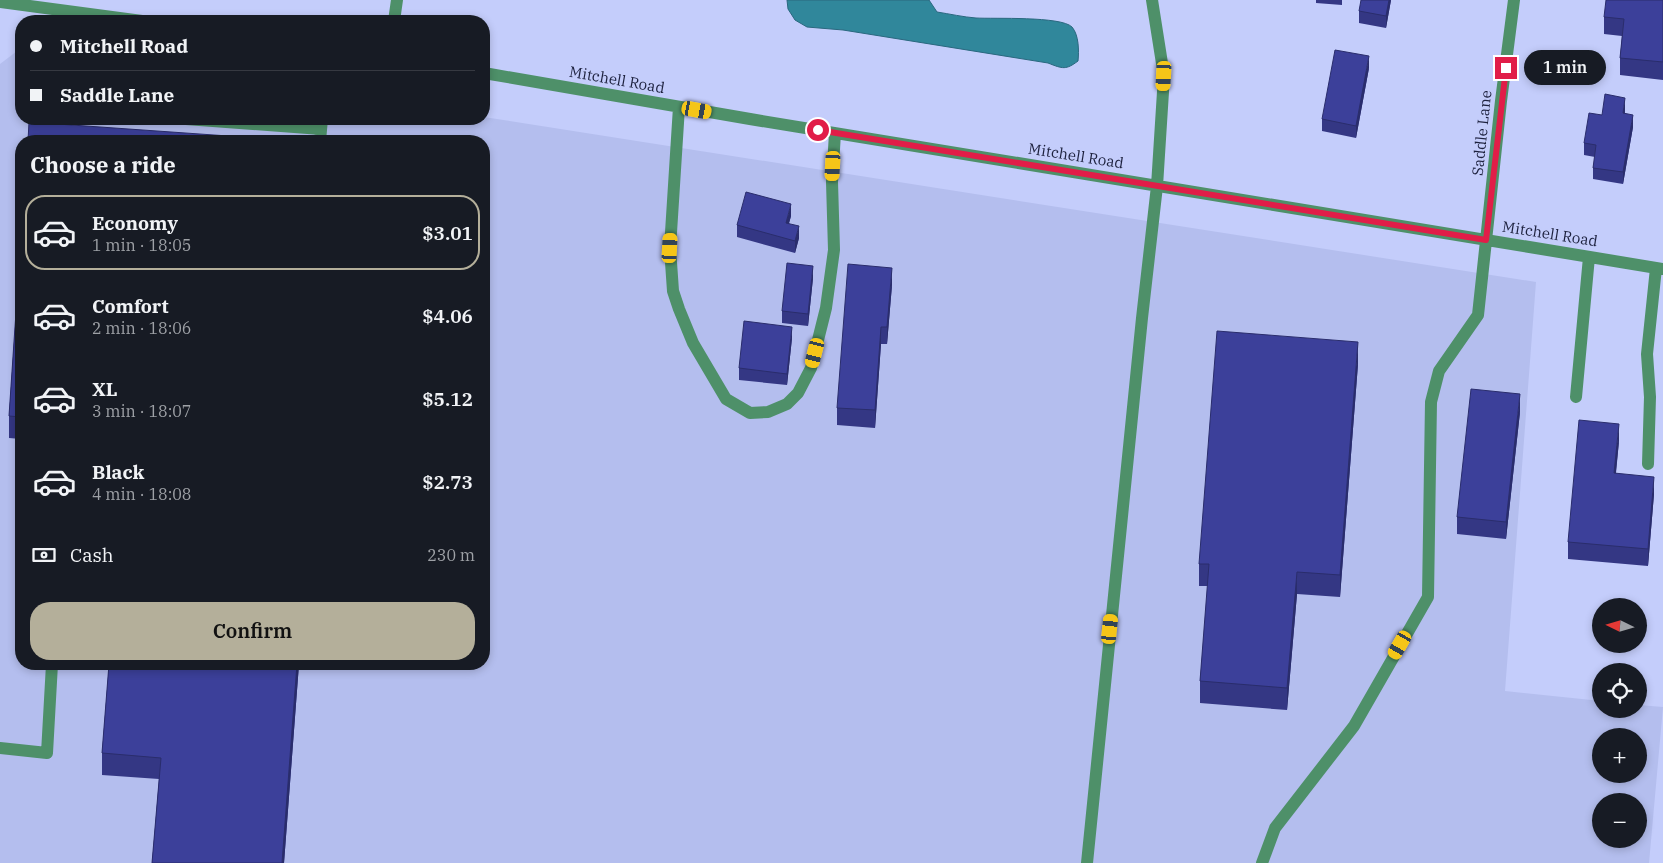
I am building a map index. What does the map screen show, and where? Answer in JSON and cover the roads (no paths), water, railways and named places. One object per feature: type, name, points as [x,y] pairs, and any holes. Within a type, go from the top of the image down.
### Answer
[{"type":"street","points":[[395,15],[397,0]]},
{"type":"street","points":[[1087,863],[1157,186],[1164,76],[1152,0]]},
{"type":"street","name":"Saddle Lane","points":[[1262,863],[1275,828],[1354,726],[1428,597],[1431,402],[1439,371],[1478,315],[1514,0]]},
{"type":"street","points":[[0,2],[97,15]]},
{"type":"street","name":"Mitchell Road","points":[[490,74],[835,133],[1659,268]]},
{"type":"street","points":[[679,107],[670,248],[673,291],[678,309],[693,343],[726,399],[750,412],[768,412],[787,404],[798,392],[812,368],[826,308],[834,250],[832,182],[835,133]]},
{"type":"street","points":[[260,125],[321,130]]},
{"type":"street","points":[[1576,397],[1590,257]]},
{"type":"street","points":[[1648,464],[1650,396],[1648,354],[1659,268]]},
{"type":"street","points":[[0,748],[47,753],[52,670]]}]
